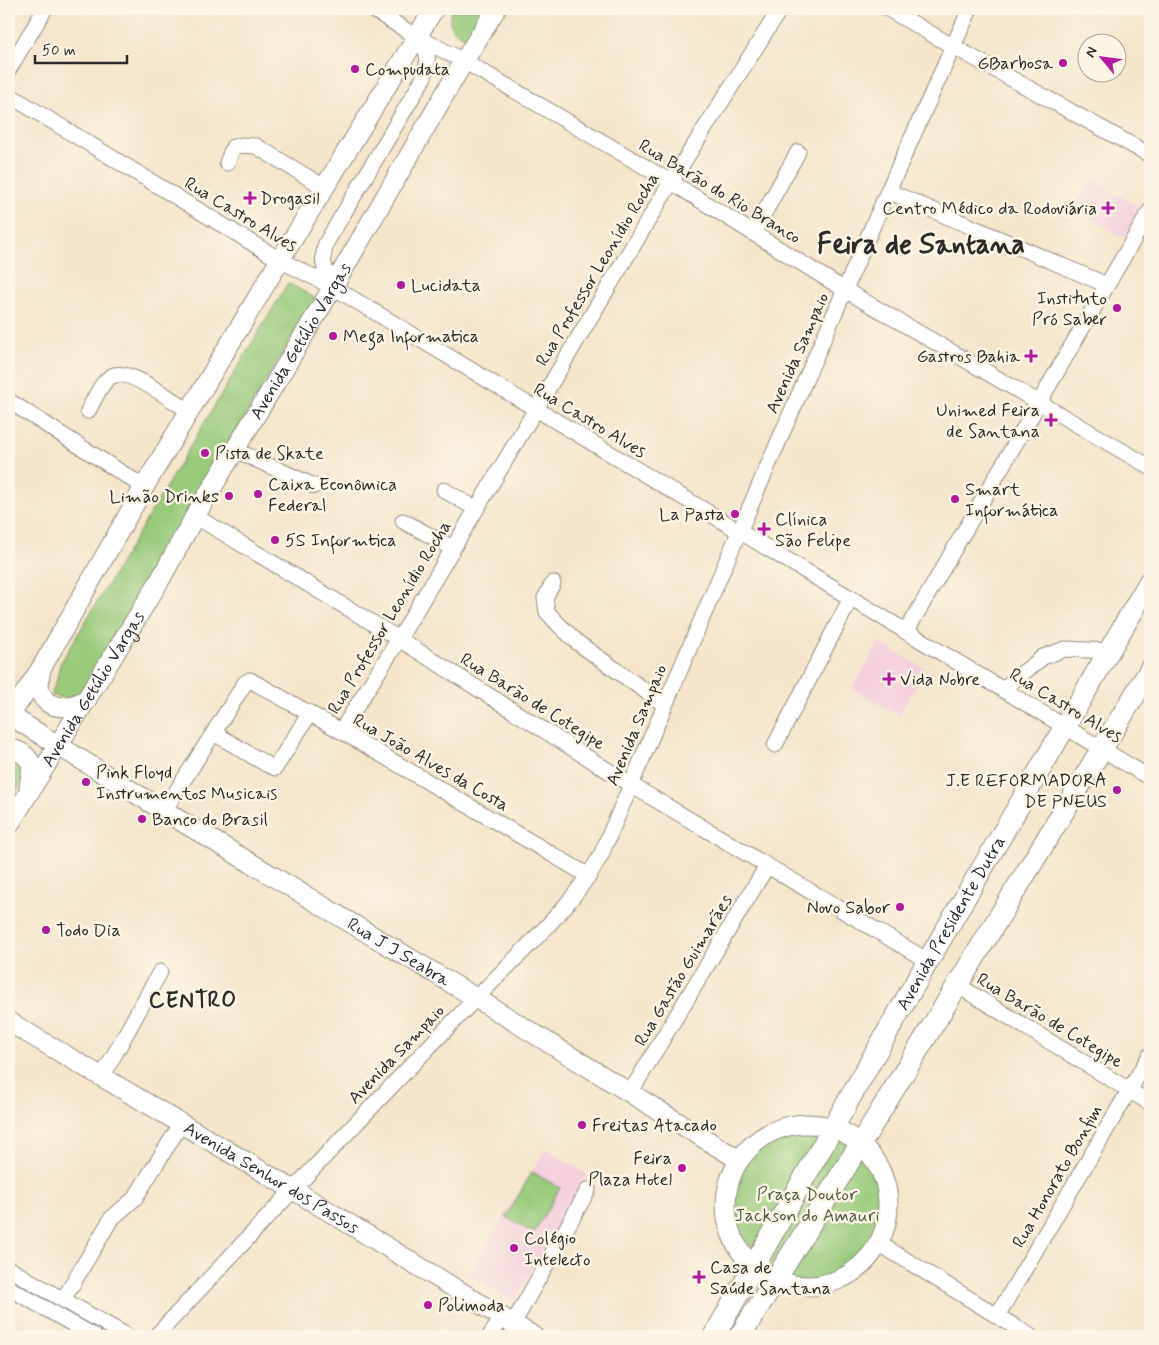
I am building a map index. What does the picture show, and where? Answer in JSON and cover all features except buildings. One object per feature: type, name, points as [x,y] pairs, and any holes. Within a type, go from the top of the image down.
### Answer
[{"type":"highway","name":"Avenida Presidente Dutra","points":[[714,1336],[928,961],[1150,581]]},
{"type":"highway","name":"Avenida Presidente Dutra","points":[[740,1336],[861,1143],[1150,670]]},
{"type":"main road","points":[[9,716],[42,667],[189,411],[434,9]]},
{"type":"main road","name":"Avenida Getúlio Vargas","points":[[9,825],[160,580],[195,516],[333,288],[464,60],[496,9]]},
{"type":"main road","points":[[42,667],[39,682],[40,691],[51,704],[65,708],[87,700]]},
{"type":"main road","name":"Rua J J Seabra","points":[[9,716],[476,998],[739,1160]]},
{"type":"main road","points":[[9,750],[18,750],[32,764],[29,792]]},
{"type":"main road","name":"Avenida Senhor dos Passos","points":[[9,1022],[533,1336]]},
{"type":"main road","points":[[805,1123],[834,1128],[861,1143],[876,1162],[883,1176],[888,1196],[887,1218],[878,1243],[868,1259],[854,1271],[838,1280],[821,1285],[803,1286],[786,1284],[775,1280],[754,1267],[740,1252],[732,1237],[727,1220],[727,1190],[739,1160],[752,1145],[768,1133],[788,1126],[805,1123]]},
{"type":"street","points":[[9,69],[45,9]]},
{"type":"street","name":"Rua Barão do Rio Branco","points":[[372,9],[417,37],[464,60],[672,182],[846,290],[1150,468]]},
{"type":"street","name":"Rua Professor Leonídio Rocha","points":[[342,731],[672,182],[780,9]]},
{"type":"street","points":[[888,9],[1150,155]]},
{"type":"street","name":"Avenida Sampaio","points":[[156,1336],[292,1190],[572,900],[590,876],[632,785],[739,532],[888,191],[970,9]]},
{"type":"street","points":[[333,288],[324,267],[322,256],[326,243],[423,79],[428,63],[426,48],[417,37]]},
{"type":"street","name":"Rua Castro Alves","points":[[9,96],[280,260],[333,288],[535,408],[1150,778]]},
{"type":"street","points":[[227,163],[228,155],[233,147],[242,145],[256,146],[324,187]]},
{"type":"street","points":[[753,233],[798,152]]},
{"type":"street","points":[[888,191],[1107,285]]},
{"type":"street","points":[[906,632],[1150,211]]},
{"type":"street","points":[[88,411],[103,385],[112,376],[123,374],[134,378],[189,411]]},
{"type":"street","points":[[9,401],[144,487]]},
{"type":"street","points":[[235,450],[314,486]]},
{"type":"street","points":[[444,490],[476,509]]},
{"type":"street","name":"Rua Barão de Cotegipe","points":[[195,516],[399,639],[632,785],[928,961]]},
{"type":"street","points":[[403,521],[453,548]]},
{"type":"street","points":[[552,583],[545,598],[547,612],[558,624],[578,643],[665,705]]},
{"type":"street","points":[[775,745],[851,598]]},
{"type":"street","points":[[1003,689],[1043,657],[1065,649],[1110,651]]},
{"type":"street","name":"Rua João Alves da Costa","points":[[214,733],[246,683],[252,681],[342,731],[590,876]]},
{"type":"street","points":[[164,811],[214,733],[275,768],[310,713]]},
{"type":"street","name":"Rua Gastão Guimarães","points":[[630,1093],[767,866]]},
{"type":"street","points":[[102,1077],[160,972]]},
{"type":"street","name":"Rua Barão de Cotegipe","points":[[957,984],[1150,1103]]},
{"type":"street","name":"Rua Honorato Bonfim","points":[[997,1316],[1150,1055]]},
{"type":"street","points":[[63,1300],[111,1219],[135,1198],[181,1124]]},
{"type":"street","points":[[490,1336],[507,1321],[588,1190]]},
{"type":"street","points":[[878,1243],[1030,1336]]},
{"type":"street","points":[[9,1269],[127,1336]]},
{"type":"street","points":[[9,1288],[94,1336]]},
{"type":"shaded area","name":"Centro Médico da Rodoviária","points":[[1092,179],[1141,208],[1124,238],[1074,208]]},
{"type":"shaded area","name":"Vida Nobre","points":[[879,642],[925,669],[899,715],[852,689]]},
{"type":"shaded area","name":"Colégio Intelecto","points":[[546,1149],[587,1174],[514,1301],[468,1274]]},
{"type":"green space","points":[[453,9],[490,9],[468,37],[458,34],[452,27],[450,19]]},
{"type":"green space","points":[[288,283],[315,298],[79,697],[77,700],[53,696],[52,691],[56,683],[60,664]]},
{"type":"green space","points":[[9,761],[17,764],[22,774],[19,786],[9,804]]},
{"type":"green space","name":"Praça Doutor Jackson do Amauri","points":[[815,1124],[831,1127],[845,1133],[870,1154],[879,1167],[885,1181],[888,1205],[887,1221],[879,1243],[858,1268],[845,1277],[831,1283],[799,1286],[783,1283],[769,1277],[744,1256],[735,1243],[729,1229],[726,1197],[729,1181],[735,1167],[756,1142],[769,1133],[783,1127]]},
{"type":"green space","points":[[532,1172],[560,1188],[534,1233],[506,1217]]},
{"type":"place","name":"GBarbosa","points":[[1063,63]]},
{"type":"place","name":"Compudata","points":[[355,69]]},
{"type":"place","name":"Drogasil","points":[[250,198]]},
{"type":"place","name":"Centro Médico da Rodoviária","points":[[1108,208]]},
{"type":"place","name":"Lucidata","points":[[401,285]]},
{"type":"place","name":"Instituto Pró Saber","points":[[1117,308]]},
{"type":"place","name":"Mega Informatica","points":[[333,336]]},
{"type":"place","name":"Gastros Bahia","points":[[1031,356]]},
{"type":"place","name":"Unimed Feira de Santana","points":[[1051,420]]},
{"type":"place","name":"Pista de Skate","points":[[205,453]]},
{"type":"place","name":"Caixa Econômica Federal","points":[[258,494]]},
{"type":"place","name":"Limão Drinks","points":[[229,496]]},
{"type":"place","name":"Smart Informática","points":[[955,499]]},
{"type":"place","name":"La Pasta","points":[[735,514]]},
{"type":"place","name":"Clínica São Felipe","points":[[764,529]]},
{"type":"place","name":"5S Informtica","points":[[275,540]]},
{"type":"place","name":"Vida Nobre","points":[[889,679]]},
{"type":"place","name":"Pink Floyd Instrumentos Musicais","points":[[86,782]]},
{"type":"place","name":"J.E REFORMADORA DE PNEUS","points":[[1117,790]]},
{"type":"place","name":"Banco do Brasil","points":[[142,819]]},
{"type":"place","name":"Novo Sabor","points":[[900,907]]},
{"type":"place","name":"Todo Dia","points":[[46,930]]},
{"type":"place","name":"Freitas Atacado","points":[[582,1125]]},
{"type":"place","name":"Feira Plaza Hotel","points":[[682,1168]]},
{"type":"place","name":"Colégio Intelecto","points":[[514,1248]]},
{"type":"place","name":"Casa de Saúde Santana","points":[[699,1277]]},
{"type":"place","name":"Polimoda","points":[[428,1305]]},
{"type":"district","name":"Feira de Santana","points":[[921,243]]},
{"type":"district","name":"CENTRO","points":[[193,999]]}]
